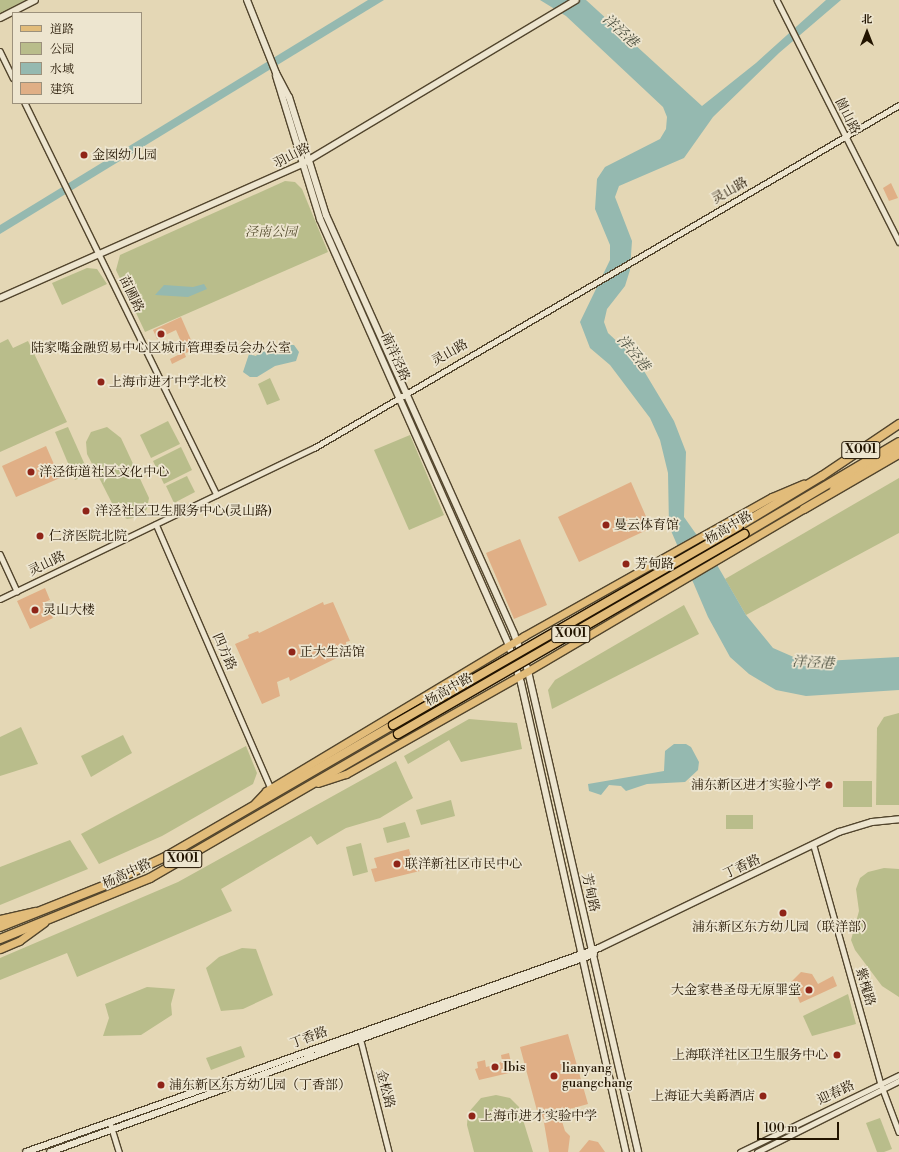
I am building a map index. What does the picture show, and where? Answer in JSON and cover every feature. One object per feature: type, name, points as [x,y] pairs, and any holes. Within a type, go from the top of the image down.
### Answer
[{"type":"highway","name":"杨高中路","points":[[0,927],[47,909],[138,870],[252,807],[739,526],[822,476],[899,424]]},
{"type":"highway","name":"杨高中路","points":[[2,938],[150,878],[744,534],[899,442]]},
{"type":"highway","points":[[804,509],[899,454]]},
{"type":"main road","points":[[0,18],[35,0]]},
{"type":"main road","name":"南洋泾路","points":[[247,0],[276,72],[289,97],[326,215],[517,640]]},
{"type":"main road","name":"羽山路","points":[[0,298],[302,164],[576,0]]},
{"type":"main road","name":"南洋泾路","points":[[276,72],[302,164],[323,225],[400,396],[509,646]]},
{"type":"main road","name":"杨高中路","points":[[516,678],[682,582],[804,509],[899,447]]},
{"type":"main road","name":"杨高中路","points":[[252,807],[271,788],[517,640],[772,497],[822,476]]},
{"type":"main road","name":"芳甸路","points":[[517,640],[528,671],[638,1152]]},
{"type":"main road","name":"芳甸路","points":[[509,646],[626,1152]]},
{"type":"main road","name":"X001","points":[[311,785],[346,774],[516,678]]},
{"type":"main road","name":"丁香路","points":[[26,1152],[591,949],[599,948],[856,826],[899,819]]},
{"type":"main road","name":"杨高中路","points":[[0,919],[47,909]]},
{"type":"main road","name":"X001","points":[[0,949],[19,941],[49,920]]},
{"type":"main road","name":"丁香路","points":[[50,1152],[593,956],[599,948]]},
{"type":"street","name":"崮山路","points":[[777,0],[899,242]]},
{"type":"street","points":[[0,51],[12,76]]},
{"type":"street","name":"苗圃路","points":[[25,104],[217,495]]},
{"type":"street","name":"灵山路","points":[[0,598],[314,448],[556,304],[899,105]]},
{"type":"street","name":"四方路","points":[[156,524],[271,788]]},
{"type":"street","points":[[0,554],[17,591]]},
{"type":"street","name":"紫槐路","points":[[814,846],[882,1089],[899,1132]]},
{"type":"street","name":"金松路","points":[[359,1032],[389,1152]]},
{"type":"street","name":"迎春路","points":[[740,1152],[899,1075]]},
{"type":"street","name":"迎春路","points":[[757,1152],[899,1081]]},
{"type":"street","points":[[110,1122],[119,1152]]},
{"type":"green space","points":[[0,0],[26,0],[0,14]]},
{"type":"green space","name":"泾南公园","points":[[285,181],[295,182],[302,189],[328,252],[145,332],[116,270],[120,255]]},
{"type":"green space","points":[[87,268],[97,269],[107,284],[62,305],[52,283]]},
{"type":"green space","points":[[8,339],[13,348],[28,341],[67,422],[0,452],[0,343]]},
{"type":"green space","points":[[270,378],[280,400],[267,405],[258,384]]},
{"type":"green space","points":[[168,421],[180,444],[151,458],[140,435]]},
{"type":"green space","points":[[68,427],[89,474],[75,480],[55,432]]},
{"type":"green space","points":[[107,427],[121,438],[149,498],[147,509],[139,517],[127,519],[117,513],[87,454],[86,442],[91,432]]},
{"type":"green space","points":[[410,435],[444,515],[409,530],[374,450]]},
{"type":"green space","points":[[181,447],[192,470],[164,484],[153,461]]},
{"type":"green space","points":[[187,476],[195,492],[174,503],[166,486]]},
{"type":"green space","points":[[899,478],[899,533],[746,615],[725,579]]},
{"type":"green space","points":[[684,605],[699,634],[552,709],[548,690],[555,680]]},
{"type":"green space","points":[[899,713],[899,805],[876,805],[877,728],[884,717]]},
{"type":"green space","points":[[469,719],[517,723],[522,749],[461,762],[449,740],[408,764],[404,756]]},
{"type":"green space","points":[[21,727],[38,764],[0,776],[0,737]]},
{"type":"green space","points":[[123,735],[132,753],[91,777],[81,756]]},
{"type":"green space","points":[[246,746],[257,773],[253,784],[162,836],[99,864],[81,834]]},
{"type":"green space","points":[[396,761],[413,798],[380,818],[346,828],[317,845],[311,836],[221,889],[232,911],[77,977],[67,953],[0,980],[0,958],[178,882]]},
{"type":"green space","points":[[843,781],[872,781],[872,807],[843,807]]},
{"type":"green space","points":[[451,800],[455,816],[421,825],[416,810]]},
{"type":"green space","points":[[726,815],[753,815],[753,829],[726,829]]},
{"type":"green space","points":[[405,822],[410,837],[387,843],[383,828]]},
{"type":"green space","points":[[70,840],[88,869],[0,905],[0,867]]},
{"type":"green space","points":[[361,843],[368,872],[353,876],[346,847]]},
{"type":"green space","points":[[884,868],[899,869],[899,997],[882,986],[855,950],[851,940],[859,911],[856,889],[860,878],[868,872]]},
{"type":"green space","points":[[242,948],[256,949],[273,995],[243,1009],[221,1011],[206,968],[219,957]]},
{"type":"green space","points":[[147,987],[175,989],[171,1004],[172,1015],[141,1035],[103,1036],[109,1018],[105,1004]]},
{"type":"green space","points":[[848,994],[856,1024],[812,1036],[803,1016]]},
{"type":"green space","points":[[241,1046],[245,1057],[211,1070],[206,1058]]},
{"type":"green space","points":[[496,1095],[510,1098],[519,1107],[533,1152],[474,1152],[467,1125],[468,1113],[481,1098]]},
{"type":"green space","points":[[880,1118],[892,1149],[884,1152],[877,1152],[866,1123]]},
{"type":"water","points":[[368,0],[384,0],[0,234],[0,225]]},
{"type":"water","name":"洋泾港","points":[[540,0],[586,0],[702,106],[756,63],[826,0],[841,0],[779,53],[713,117],[684,158],[619,186],[615,197],[632,241],[630,270],[625,286],[607,309],[604,322],[608,333],[638,361],[674,421],[686,452],[684,517],[713,558],[746,615],[773,648],[805,662],[899,657],[899,690],[806,696],[776,690],[749,674],[730,657],[708,617],[669,526],[668,473],[660,440],[650,418],[610,365],[590,348],[580,322],[610,260],[610,245],[595,209],[597,179],[605,167],[660,139],[666,129],[667,117],[663,107],[566,16]]},
{"type":"water","points":[[204,284],[207,289],[188,297],[155,295],[164,285],[193,287]]},
{"type":"water","points":[[283,345],[294,345],[299,352],[296,361],[275,366],[257,377],[250,377],[243,372],[249,354],[256,356],[259,352],[283,350]]},
{"type":"water","points":[[674,744],[686,744],[691,747],[699,762],[698,770],[685,782],[647,784],[626,791],[621,786],[609,785],[601,795],[589,791],[588,784],[664,771],[665,751]]},
{"type":"building","points":[[891,183],[898,198],[889,201],[883,188]]},
{"type":"building","name":"陆家嘴金融贸易中心区城市管理委员会办公室","points":[[181,317],[195,349],[186,353],[176,330],[157,339],[153,330]]},
{"type":"building","name":"陆家嘴金融贸易中心区城市管理委员会办公室","points":[[184,352],[186,357],[172,364],[170,359]]},
{"type":"building","name":"洋泾街道社区文化中心","points":[[46,446],[60,478],[16,497],[2,466]]},
{"type":"building","name":"曼云体育馆","points":[[631,482],[651,528],[579,562],[558,517]]},
{"type":"building","points":[[520,539],[547,605],[514,619],[486,553]]},
{"type":"building","name":"灵山大楼","points":[[45,588],[50,600],[45,602],[53,618],[30,629],[17,601]]},
{"type":"building","name":"正大生活馆","points":[[323,602],[324,605],[333,602],[350,641],[346,642],[347,653],[290,681],[289,677],[277,682],[280,696],[262,704],[235,644],[249,638],[248,635],[258,631],[259,633]]},
{"type":"building","name":"联洋新社区市民中心","points":[[409,849],[412,860],[417,859],[420,871],[375,882],[371,869],[377,868],[374,858]]},
{"type":"building","name":"大金家巷圣母无原罪堂","points":[[801,972],[812,974],[818,984],[833,976],[837,986],[800,1003],[796,993],[791,996],[787,986]]},
{"type":"building","name":"lianyang guangchang","points":[[568,1034],[588,1104],[559,1112],[565,1131],[570,1136],[568,1152],[549,1152],[543,1117],[539,1118],[520,1047]]},
{"type":"building","name":"Ibis","points":[[509,1053],[513,1072],[479,1080],[475,1069],[478,1068],[477,1062],[485,1060],[486,1067],[498,1064],[502,1061],[501,1055]]},
{"type":"building","points":[[589,1140],[598,1142],[605,1152],[579,1152]]},
{"type":"place","name":"金囡幼儿园","points":[[84,155]]},
{"type":"place","name":"陆家嘴金融贸易中心区城市管理委员会办公室","points":[[161,334]]},
{"type":"place","name":"上海市进才中学北校","points":[[101,382]]},
{"type":"place","name":"洋泾街道社区文化中心","points":[[31,472]]},
{"type":"place","name":"洋泾社区卫生服务中心(灵山路)","points":[[86,511]]},
{"type":"place","name":"曼云体育馆","points":[[606,525]]},
{"type":"place","name":"仁济医院北院","points":[[40,536]]},
{"type":"place","name":"芳甸路","points":[[626,564]]},
{"type":"place","name":"灵山大楼","points":[[35,610]]},
{"type":"place","name":"正大生活馆","points":[[292,652]]},
{"type":"place","name":"浦东新区进才实验小学","points":[[829,785]]},
{"type":"place","name":"联洋新社区市民中心","points":[[397,864]]},
{"type":"place","name":"浦东新区东方幼儿园（联洋部）","points":[[783,913]]},
{"type":"place","name":"大金家巷圣母无原罪堂","points":[[809,990]]},
{"type":"place","name":"上海联洋社区卫生服务中心","points":[[837,1055]]},
{"type":"place","name":"Ibis","points":[[495,1067]]},
{"type":"place","name":"lianyang guangchang","points":[[554,1076]]},
{"type":"place","name":"浦东新区东方幼儿园（丁香部）","points":[[161,1085]]},
{"type":"place","name":"上海证大美爵酒店","points":[[763,1096]]},
{"type":"place","name":"上海市进才实验中学","points":[[472,1116]]}]
